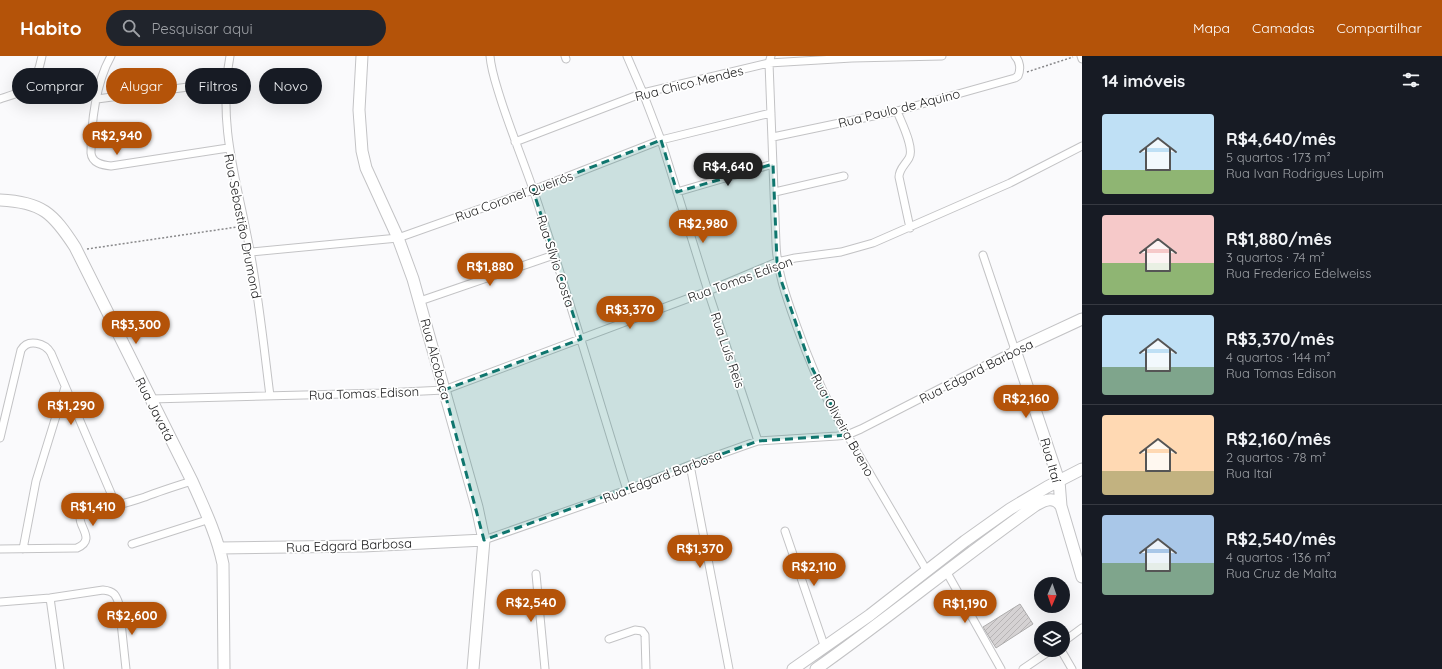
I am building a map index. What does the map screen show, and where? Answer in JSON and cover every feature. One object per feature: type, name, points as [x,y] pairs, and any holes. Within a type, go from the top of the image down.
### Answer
[{"type":"main road","name":"Rua Alcobaça","points":[[362,56],[359,110],[362,151],[366,168],[398,238],[420,301],[477,507],[484,540],[473,669]]},
{"type":"main road","name":"Rua Javatá","points":[[0,200],[25,203],[47,212],[62,226],[77,250],[192,481],[210,519],[219,548],[224,574],[224,669]]},
{"type":"main road","name":"Rua Edgard Barbosa","points":[[1015,350],[1082,319]]},
{"type":"main road","name":"Rua Itaí","points":[[1015,350],[1059,481],[1061,506],[1082,576]]},
{"type":"main road","points":[[793,669],[870,615],[1010,509],[1043,489],[1082,469]]},
{"type":"main road","points":[[816,669],[870,631],[946,571],[1040,502],[1052,499],[1061,506]]},
{"type":"main road","name":"Rua Edgard Barbosa","points":[[219,548],[363,546],[484,540]]},
{"type":"street","points":[[0,99],[29,88],[37,76],[42,56]]},
{"type":"street","points":[[98,94],[102,75],[111,56]]},
{"type":"street","name":"Rua Sebastião Drumond","points":[[228,68],[230,56]]},
{"type":"street","name":"Rua Sílvio Costa","points":[[490,56],[494,76],[515,142],[533,190],[582,339],[627,490]]},
{"type":"street","name":"Rua Luís Reis","points":[[627,56],[661,140],[708,291],[758,441]]},
{"type":"street","name":"Rua Chico Mendes","points":[[515,142],[643,93],[770,59],[942,56]]},
{"type":"street","points":[[1014,56],[1019,61],[1020,72]]},
{"type":"street","name":"Rua Oliveira Bueno","points":[[770,59],[777,262],[786,298],[810,364],[828,402],[927,571]]},
{"type":"street","name":"Rua Paulo de Aquino","points":[[773,137],[897,111],[1015,78],[1020,72]]},
{"type":"street","points":[[98,99],[185,87]]},
{"type":"street","points":[[96,104],[91,156],[97,163],[111,166],[228,148]]},
{"type":"street","name":"Rua Sebastião Drumond","points":[[226,104],[228,148],[250,252],[270,396]]},
{"type":"street","points":[[897,111],[911,150],[909,158],[899,173],[910,228]]},
{"type":"street","name":"Rua Coronel Queirós","points":[[250,252],[337,245],[398,238],[533,190],[661,140],[771,113]]},
{"type":"street","name":"Rua Tomas Edison","points":[[151,399],[444,390],[708,291],[777,262],[857,248],[910,228],[1010,183],[1082,146]]},
{"type":"street","points":[[677,192],[773,164]]},
{"type":"street","points":[[775,192],[844,176]]},
{"type":"street","points":[[420,301],[554,255]]},
{"type":"street","name":"Rua Itaí","points":[[983,255],[1015,350]]},
{"type":"street","points":[[0,438],[21,350],[24,345],[31,343],[44,346],[48,350],[65,387],[116,505]]},
{"type":"street","name":"Rua Edgard Barbosa","points":[[484,540],[627,490],[690,465],[758,441],[837,436],[847,434],[860,429],[1015,350]]},
{"type":"street","points":[[23,549],[36,481],[65,387]]},
{"type":"street","points":[[690,465],[729,669]]},
{"type":"street","points":[[0,549],[64,549],[80,546],[86,541],[86,537],[80,522],[83,513],[86,510],[116,505],[192,481]]},
{"type":"street","points":[[132,544],[210,519]]},
{"type":"street","points":[[785,532],[825,648]]},
{"type":"street","points":[[946,571],[1001,669]]},
{"type":"street","points":[[536,574],[545,669]]},
{"type":"street","points":[[0,602],[50,598],[103,590],[111,591],[116,595],[119,604],[126,669]]},
{"type":"street","points":[[50,598],[60,669]]},
{"type":"street","points":[[1070,637],[1082,628]]},
{"type":"street","points":[[609,639],[635,630],[642,631],[645,635],[646,669]]},
{"type":"street","points":[[1023,669],[1041,657]]},
{"type":"street","points":[[1065,657],[1072,669]]},
{"type":"path","points":[[1020,72],[1076,56]]},
{"type":"path","points":[[77,250],[245,226]]},
{"type":"highlighted area","points":[[661,140],[677,192],[773,164],[777,262],[781,280],[810,364],[847,435],[758,441],[484,540],[444,390],[581,339],[533,190]]},
{"type":"building","points":[[1020,604],[1033,624],[996,648],[983,627]]}]
